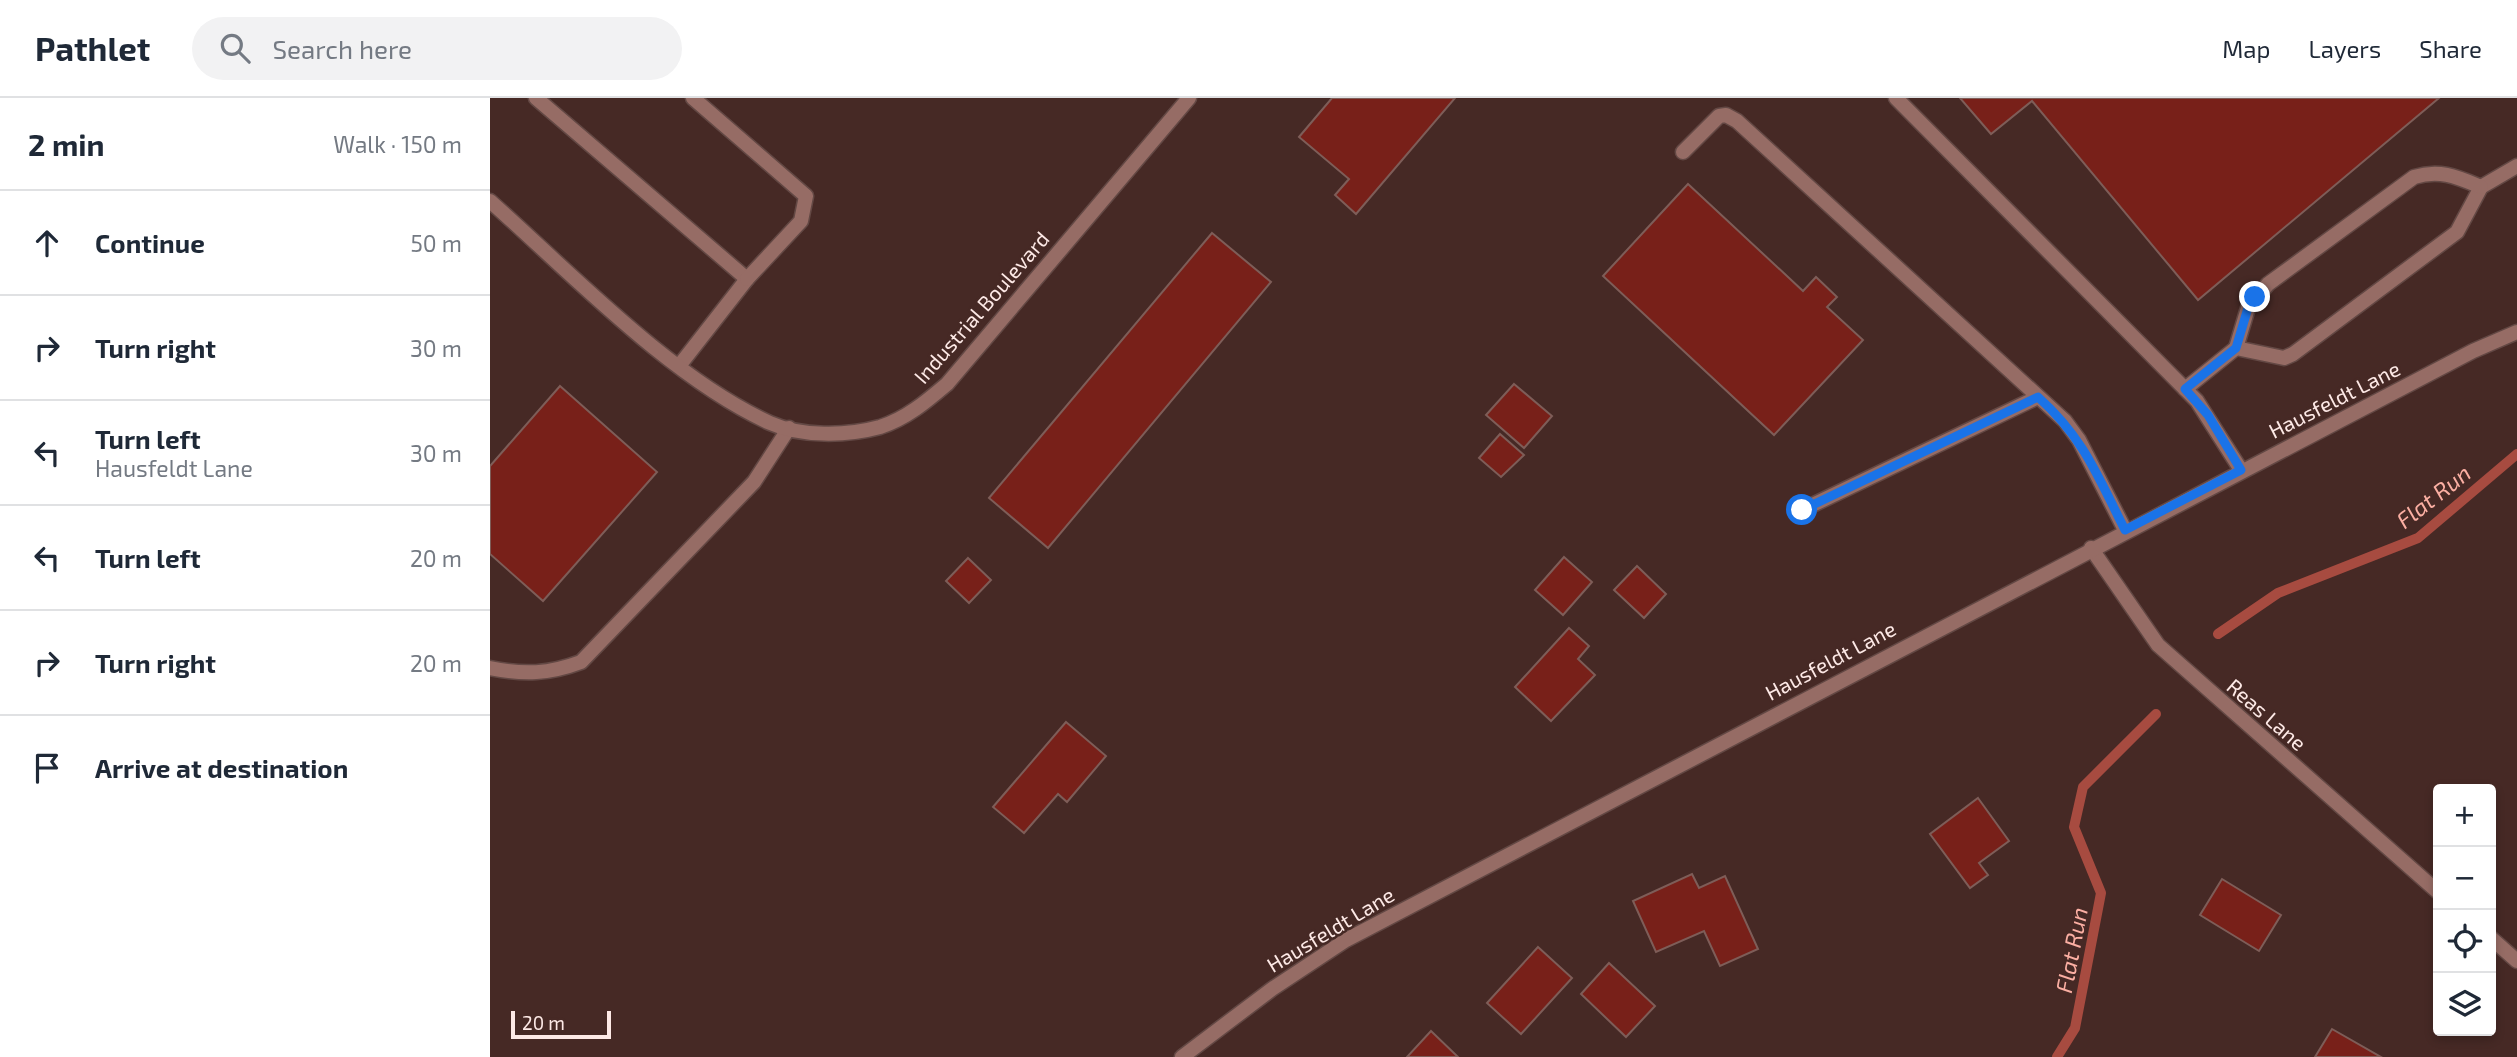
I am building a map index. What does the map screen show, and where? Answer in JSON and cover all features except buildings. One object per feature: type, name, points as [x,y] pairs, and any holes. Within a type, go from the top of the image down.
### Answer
[{"type":"street","points":[[536,98],[747,279]]},
{"type":"street","points":[[679,366],[747,279],[801,221],[806,196],[693,98]]},
{"type":"street","name":"Industrial Boulevard","points":[[490,201],[679,366],[771,424],[807,432],[844,433],[881,427],[916,410],[947,384],[1189,98]]},
{"type":"street","points":[[1896,98],[2185,389],[2208,415],[2241,470]]},
{"type":"street","points":[[1683,152],[1719,116],[1726,115],[1737,121],[2065,421],[2079,440],[2125,530]]},
{"type":"street","points":[[2236,348],[2284,358],[2293,354],[2457,232],[2481,187],[2517,166]]},
{"type":"street","points":[[2185,389],[2236,348],[2248,308],[2268,284],[2414,177],[2429,173],[2448,174],[2481,187]]},
{"type":"street","name":"Hausfeldt Lane","points":[[1182,1057],[1272,989],[1346,940],[2125,530],[2473,351],[2517,332]]},
{"type":"street","points":[[1802,510],[2038,397]]},
{"type":"street","points":[[490,668],[520,674],[543,673],[581,662],[754,482],[789,428]]},
{"type":"street","name":"Reas Lane","points":[[2091,548],[2158,645],[2433,888]]},
{"type":"street","points":[[2496,942],[2517,961]]},
{"type":"waterway","name":"Flat Run","points":[[2218,634],[2278,593],[2418,538],[2517,454]]},
{"type":"waterway","name":"Flat Run","points":[[2057,1057],[2075,1028],[2101,893],[2074,827],[2083,787],[2156,714]]},
{"type":"route","points":[[1802,510],[2038,397],[2065,421],[2079,440],[2125,530],[2241,470],[2208,415],[2185,389],[2236,348],[2248,308],[2255,297]]}]
